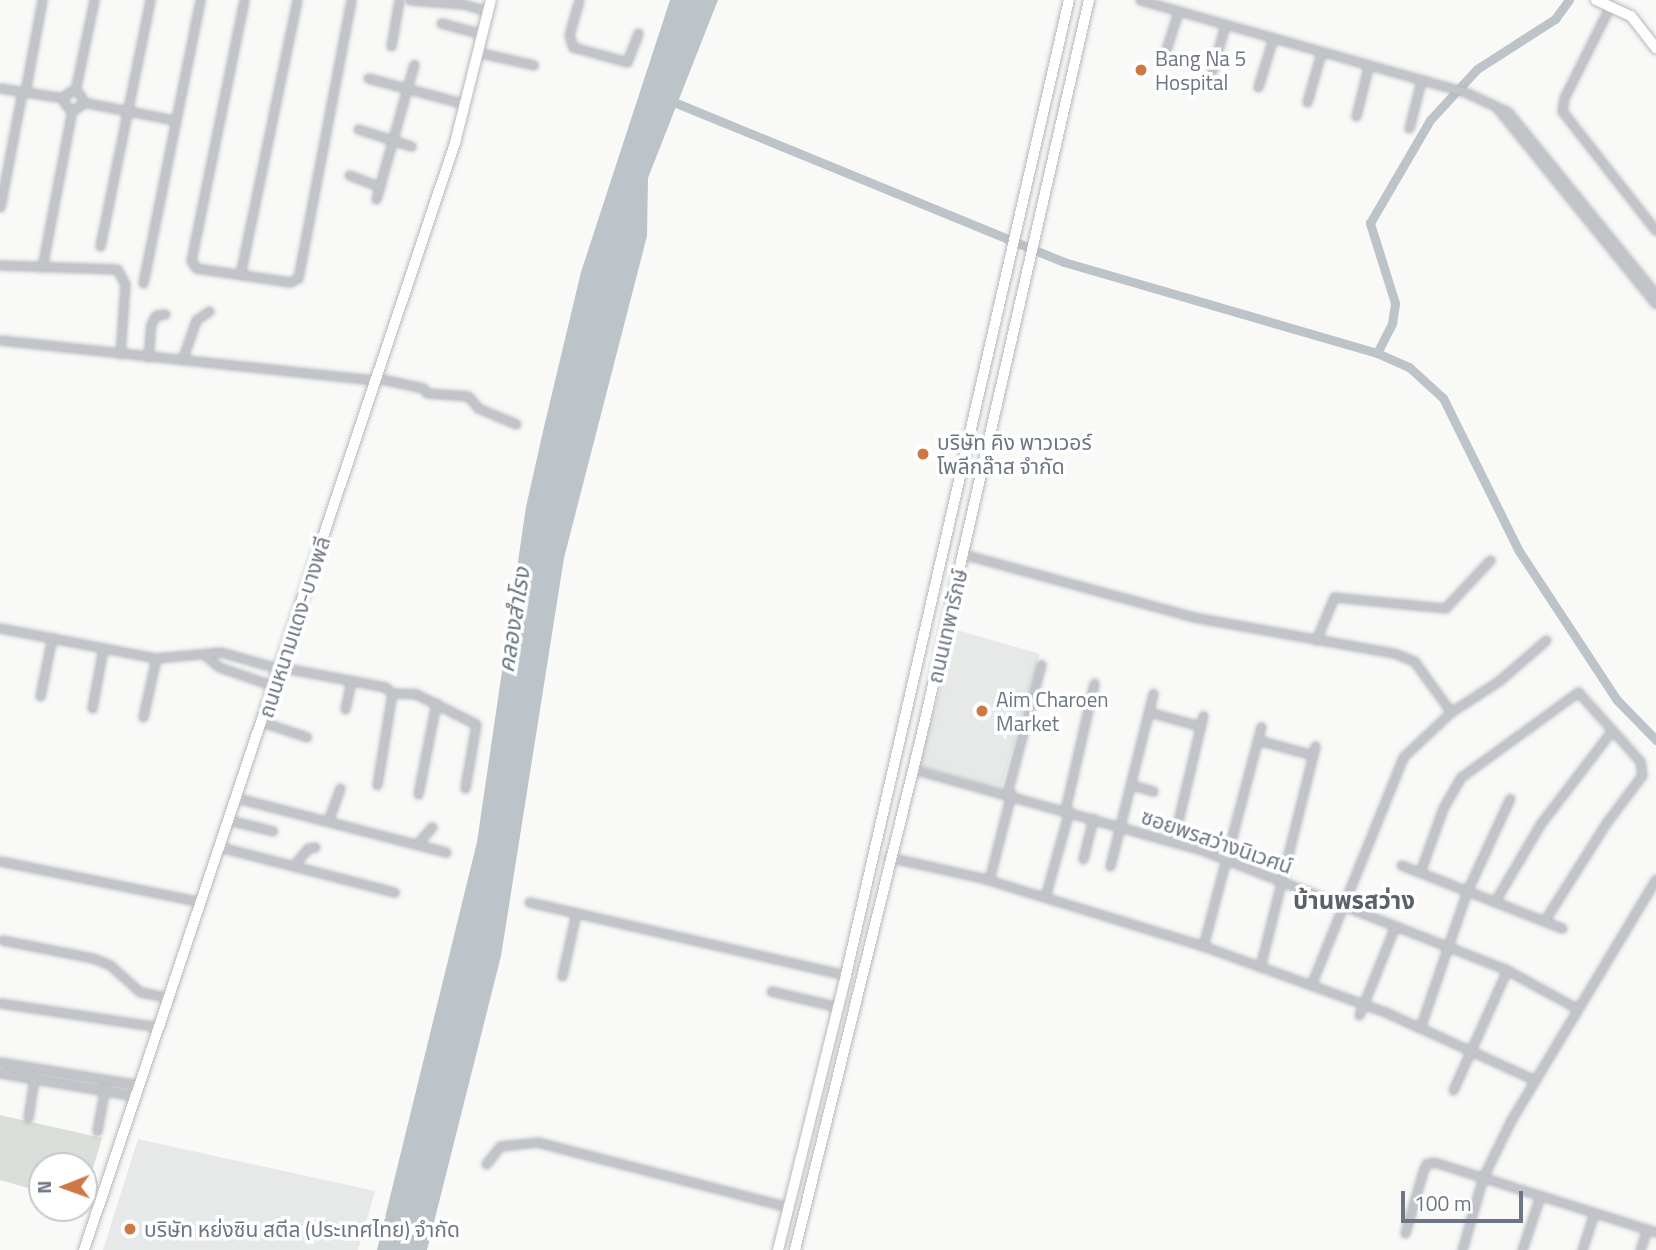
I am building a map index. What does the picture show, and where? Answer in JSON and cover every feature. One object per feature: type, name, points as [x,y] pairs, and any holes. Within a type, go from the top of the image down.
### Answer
[{"type":"main road","name":"ถนนหนามแดง-บางพลี","points":[[84,1250],[377,379],[465,104],[491,0]]},
{"type":"main road","name":"ถนนเทพารักษ์","points":[[778,1250],[846,975],[1018,233],[1069,0]]},
{"type":"main road","name":"ถนนเทพารักษ์","points":[[796,1250],[888,857],[913,769],[1090,0]]},
{"type":"main road","points":[[1596,0],[1611,4],[1631,16],[1656,48]]},
{"type":"street","points":[[0,207],[42,0]]},
{"type":"street","points":[[82,102],[75,91],[94,0]]},
{"type":"street","points":[[100,246],[125,110],[150,0]]},
{"type":"street","points":[[143,283],[200,0]]},
{"type":"street","points":[[244,0],[191,261],[196,268],[290,282],[298,278],[351,0]]},
{"type":"street","points":[[240,275],[297,0]]},
{"type":"street","points":[[391,46],[399,0]]},
{"type":"street","points":[[410,0],[463,4],[487,11]]},
{"type":"street","points":[[579,0],[569,35],[573,47],[626,62],[638,33]]},
{"type":"street","points":[[1140,0],[1368,67],[1465,92],[1497,107],[1653,294],[1656,304]]},
{"type":"street","points":[[1611,4],[1564,98],[1562,111],[1656,231]]},
{"type":"street","points":[[1164,56],[1178,12]]},
{"type":"street","points":[[441,23],[482,34]]},
{"type":"street","points":[[1212,71],[1225,25]]},
{"type":"street","points":[[1258,87],[1273,38]]},
{"type":"street","points":[[477,52],[534,65]]},
{"type":"street","points":[[1307,102],[1321,53]]},
{"type":"street","points":[[376,200],[414,64]]},
{"type":"street","points":[[1356,116],[1368,67]]},
{"type":"street","points":[[368,78],[465,104]]},
{"type":"street","points":[[1409,128],[1421,81]]},
{"type":"street","points":[[0,88],[64,98],[75,91]]},
{"type":"street","points":[[64,98],[72,109]]},
{"type":"street","points":[[42,267],[72,109],[82,102],[175,120]]},
{"type":"street","points":[[358,129],[411,146]]},
{"type":"street","points":[[349,175],[380,187]]},
{"type":"street","points":[[0,265],[109,268],[124,275],[120,354]]},
{"type":"street","points":[[182,360],[196,320],[209,311]]},
{"type":"street","points":[[148,357],[151,324],[156,315],[165,314]]},
{"type":"street","points":[[0,340],[377,379],[424,388],[426,393],[468,396],[478,408],[516,424]]},
{"type":"street","points":[[963,554],[1117,599],[1414,661],[1451,712]]},
{"type":"street","points":[[1316,640],[1334,597],[1445,608],[1490,560]]},
{"type":"street","points":[[0,629],[156,658],[194,652],[205,655],[219,667],[274,686]]},
{"type":"street","points":[[40,696],[52,637]]},
{"type":"street","points":[[1311,985],[1403,757],[1451,712],[1500,680],[1546,640]]},
{"type":"street","points":[[92,708],[103,648]]},
{"type":"street","points":[[205,655],[221,652],[280,668],[351,681],[392,693],[416,694],[476,723],[465,788]]},
{"type":"street","points":[[143,717],[156,658]]},
{"type":"street","points":[[989,880],[1041,664]]},
{"type":"street","points":[[345,709],[351,681]]},
{"type":"street","points":[[1045,897],[1067,811],[1094,683]]},
{"type":"street","points":[[377,785],[392,693]]},
{"type":"street","points":[[1110,866],[1122,827],[1153,693]]},
{"type":"street","points":[[1420,872],[1443,808],[1461,777],[1573,694],[1584,694],[1640,761],[1642,775],[1606,823],[1544,921]]},
{"type":"street","points":[[418,794],[436,703]]},
{"type":"street","points":[[1149,712],[1200,726]]},
{"type":"street","points":[[1173,842],[1203,715]]},
{"type":"street","points":[[262,722],[307,737]]},
{"type":"street","points":[[1203,946],[1228,860],[1261,727]]},
{"type":"street","points":[[1495,901],[1541,822],[1612,730]]},
{"type":"street","points":[[1258,740],[1313,755]]},
{"type":"street","points":[[1260,967],[1315,746]]},
{"type":"street","name":"ซอยพรสว่างนิเวศน์","points":[[913,769],[1093,818],[1228,860],[1507,970],[1576,1008]]},
{"type":"street","points":[[1132,785],[1153,791]]},
{"type":"street","points":[[328,821],[340,788]]},
{"type":"street","points":[[237,798],[446,852]]},
{"type":"street","points":[[1420,1028],[1467,891],[1510,798]]},
{"type":"street","points":[[1083,859],[1093,818]]},
{"type":"street","points":[[229,820],[272,831]]},
{"type":"street","points":[[417,845],[432,827]]},
{"type":"street","points":[[220,847],[394,892]]},
{"type":"street","points":[[293,866],[307,848],[315,847]]},
{"type":"street","points":[[888,857],[989,880],[1203,946],[1364,1005],[1535,1080]]},
{"type":"street","points":[[0,861],[201,902]]},
{"type":"street","points":[[1401,865],[1562,928]]},
{"type":"street","points":[[1462,1250],[1483,1177],[1576,1008],[1656,879]]},
{"type":"street","points":[[529,902],[846,975]]},
{"type":"street","points":[[562,976],[576,913]]},
{"type":"street","points":[[1359,1015],[1395,926]]},
{"type":"street","points":[[2,940],[93,958],[110,965],[140,992],[170,998]]},
{"type":"street","points":[[1453,1090],[1507,970]]},
{"type":"street","points":[[771,991],[838,1007]]},
{"type":"street","points":[[0,1003],[159,1027]]},
{"type":"street","points":[[0,1062],[139,1085]]},
{"type":"street","points":[[0,1073],[134,1096]]},
{"type":"street","points":[[28,1118],[34,1078]]},
{"type":"street","points":[[97,1131],[106,1080]]},
{"type":"street","points":[[486,1164],[500,1146],[537,1142],[788,1207]]},
{"type":"street","points":[[1405,1233],[1426,1164],[1434,1162],[1656,1232]]},
{"type":"street","points":[[1522,1250],[1540,1196]]},
{"type":"street","points":[[1582,1250],[1594,1213]]},
{"type":"street","points":[[1640,1250],[1647,1229]]},
{"type":"shaded area","name":"Aim Charoen Market","points":[[957,630],[1040,654],[1001,789],[918,766]]},
{"type":"shaded area","points":[[0,1115],[102,1138],[98,1152],[28,1152],[28,1188],[0,1180]]},
{"type":"shaded area","points":[[138,1139],[375,1191],[358,1250],[103,1250]]},
{"type":"water","name":"คลองสำโรง","points":[[670,0],[718,0],[648,178],[647,236],[564,558],[501,956],[427,1250],[377,1250],[477,842],[526,507],[544,427],[581,272]]},
{"type":"waterway","points":[[1377,353],[1392,323],[1395,303],[1370,223],[1430,120],[1477,69],[1555,19],[1569,0]]},
{"type":"waterway","points":[[669,100],[1064,262],[1377,353],[1409,367],[1443,398],[1519,551],[1617,700],[1656,740]]},
{"type":"place","name":"Bang Na 5 Hospital","points":[[1141,70]]},
{"type":"place","name":"บริษัท คิง พาวเวอร์ โพลีกล๊าส จำกัด","points":[[923,454]]},
{"type":"place","name":"Aim Charoen Market","points":[[982,711]]},
{"type":"place","name":"บริษัท หย่งซิน สตีล (ประเทศไทย) จํากัด","points":[[130,1229]]},
{"type":"district","name":"บ้านพรสว่าง","points":[[1354,901]]}]
